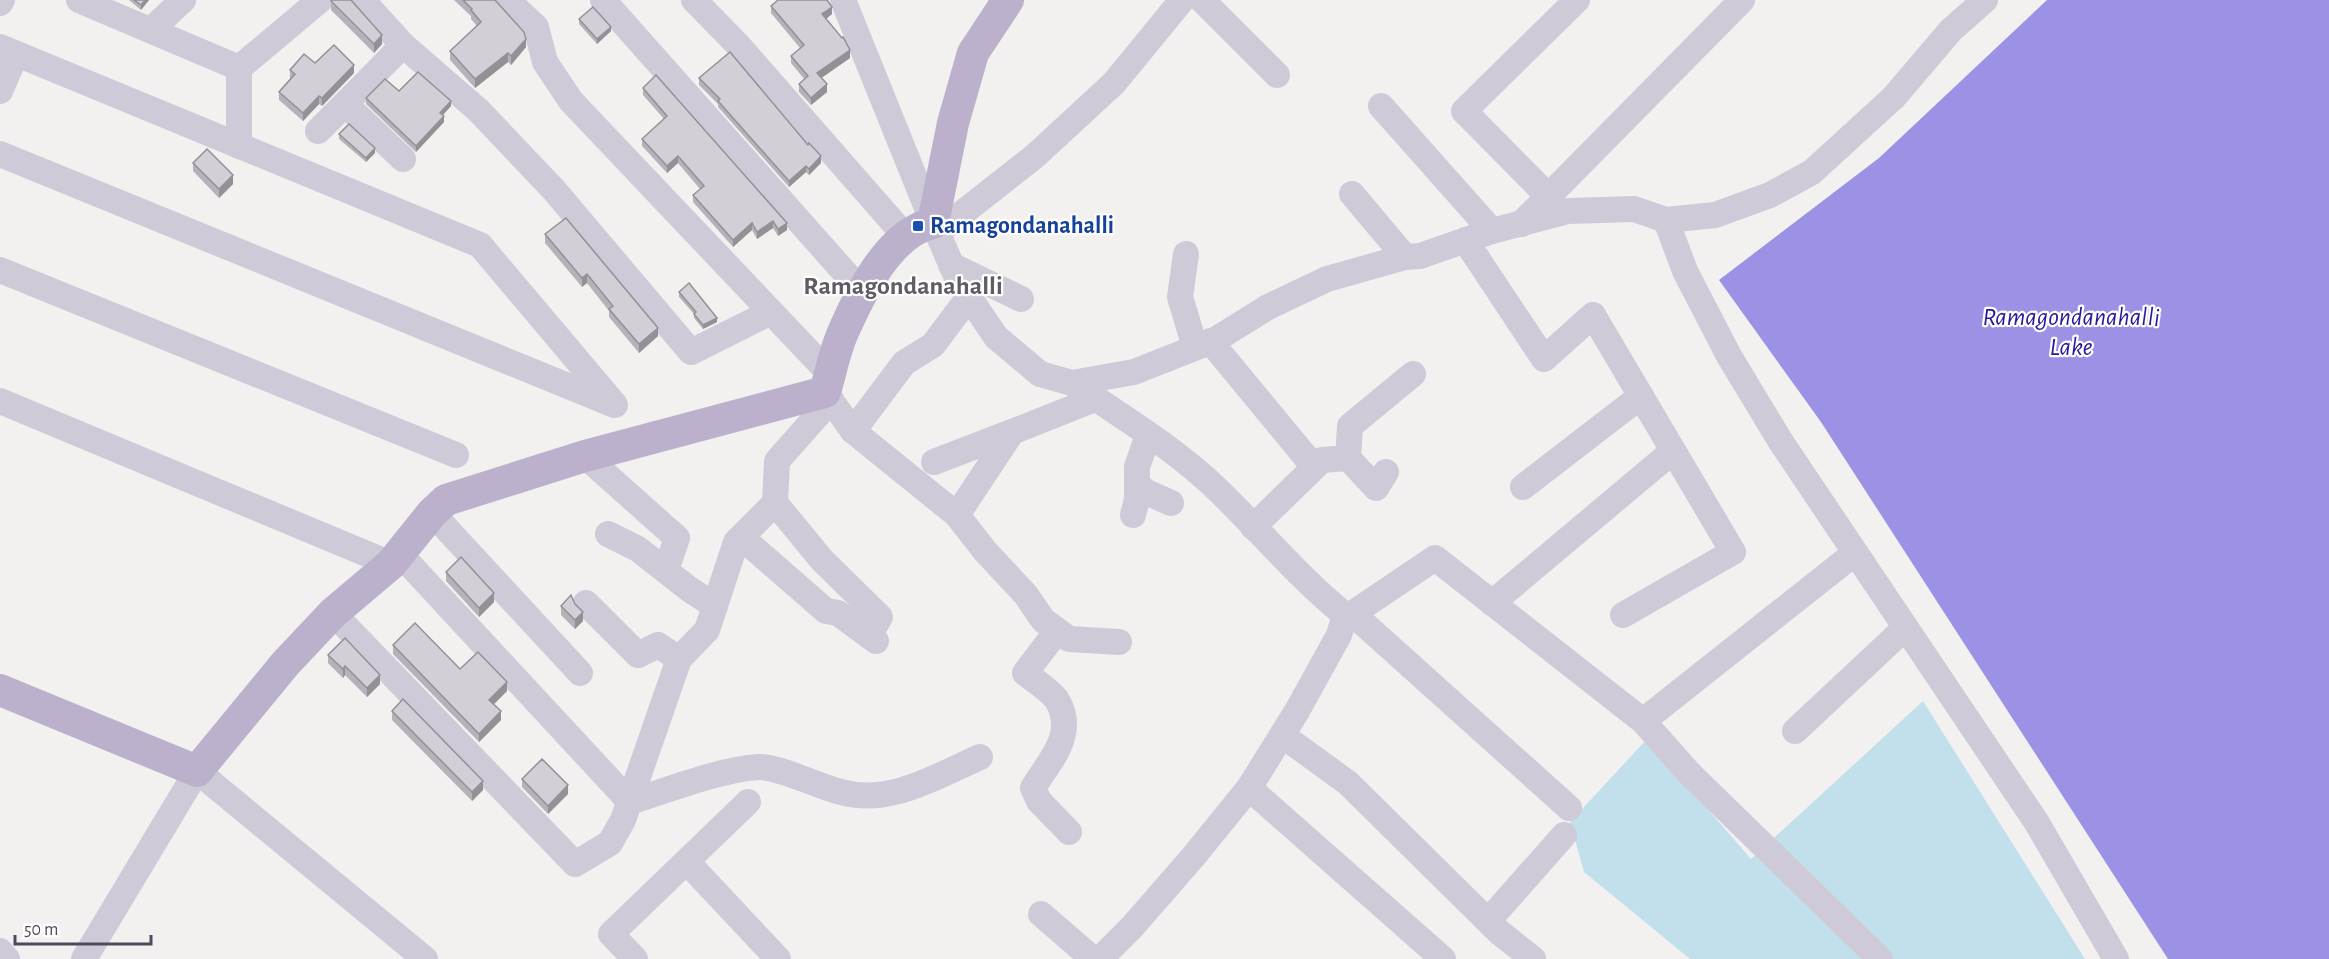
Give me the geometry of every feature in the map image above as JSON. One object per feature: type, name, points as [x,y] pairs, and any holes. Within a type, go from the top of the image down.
[{"type":"main road","points":[[0,690],[197,771],[285,664],[333,613],[396,559],[432,513],[446,500],[585,456],[829,389],[843,331],[882,259],[925,231],[974,53],[1008,0]]},
{"type":"street","points":[[79,0],[239,68]]},
{"type":"street","points":[[151,30],[183,0]]},
{"type":"street","points":[[239,68],[320,0]]},
{"type":"street","points":[[362,0],[403,45],[478,110],[539,174],[601,243],[691,352],[771,312]]},
{"type":"street","points":[[507,0],[536,27],[545,62],[571,101],[771,312],[829,389],[853,431],[957,515],[1026,595],[1042,620],[1070,639],[1119,642]]},
{"type":"street","points":[[603,0],[864,293]]},
{"type":"street","points":[[693,0],[925,231],[951,265],[996,337],[1040,374],[1072,383],[1148,435],[1219,491],[1321,596],[1569,808]]},
{"type":"street","points":[[843,0],[925,231]]},
{"type":"street","points":[[925,231],[1035,156],[1114,83],[1182,0]]},
{"type":"street","points":[[1202,0],[1277,75]]},
{"type":"street","points":[[1548,196],[1464,111],[1577,0]]},
{"type":"street","points":[[1521,224],[1742,0]]},
{"type":"street","points":[[1072,383],[1134,372],[1202,344],[1268,307],[1327,279],[1405,257],[1420,256],[1492,231],[1568,211],[1634,209],[1666,220],[1715,215],[1770,195],[1812,172],[1894,97],[1951,30],[1984,0]]},
{"type":"street","points":[[318,131],[403,45]]},
{"type":"street","points":[[0,91],[8,50],[480,245],[615,405],[0,154]]},
{"type":"street","points":[[239,68],[240,146]]},
{"type":"street","points":[[345,104],[404,159]]},
{"type":"street","points":[[1381,106],[1492,231]]},
{"type":"street","points":[[1352,194],[1405,257]]},
{"type":"street","points":[[1666,220],[1685,271],[1720,342],[1855,553],[2037,823],[2116,959]]},
{"type":"street","points":[[1465,240],[1544,359],[1593,315],[1732,552],[1623,615]]},
{"type":"street","points":[[1186,254],[1180,297],[1202,344],[1314,467]]},
{"type":"street","points":[[951,265],[1021,299]]},
{"type":"street","points":[[0,270],[456,455]]},
{"type":"street","points":[[853,431],[904,363],[933,345],[969,297]]},
{"type":"street","points":[[1386,472],[1376,488],[1348,458],[1350,426],[1413,374]]},
{"type":"street","points":[[741,537],[826,611],[838,613],[873,638],[880,617],[822,560],[775,503],[777,461],[829,389]]},
{"type":"street","points":[[1523,487],[1641,396]]},
{"type":"street","points":[[934,462],[1095,399]]},
{"type":"street","points":[[0,401],[396,559],[630,802]]},
{"type":"street","points":[[957,515],[1012,432]]},
{"type":"street","points":[[1133,515],[1137,500],[1137,466],[1148,435]]},
{"type":"street","points":[[1492,603],[1673,451]]},
{"type":"street","points":[[585,456],[677,538],[666,570]]},
{"type":"street","points":[[1253,527],[1322,460],[1348,458]]},
{"type":"street","points":[[1137,484],[1146,492],[1171,503]]},
{"type":"street","points":[[333,613],[575,864],[610,843],[623,820],[679,659],[707,630],[736,542],[775,503]]},
{"type":"street","points":[[432,513],[580,673]]},
{"type":"street","points":[[608,534],[638,549],[689,589],[715,606]]},
{"type":"street","points":[[1643,721],[1855,553]]},
{"type":"street","points":[[1100,959],[1132,927],[1193,857],[1249,788],[1282,735],[1348,617],[1435,558],[1643,721],[1689,773],[1880,959]]},
{"type":"street","points":[[586,603],[638,655],[658,645],[679,659]]},
{"type":"street","points":[[1795,731],[1905,628]]},
{"type":"street","points":[[1057,631],[1025,673],[1056,699],[1065,722],[1064,739],[1033,788],[1039,801],[1069,832]]},
{"type":"street","points":[[1282,735],[1348,783],[1488,921],[1533,959]]},
{"type":"street","points":[[630,802],[720,775],[760,767],[843,793],[894,794],[980,757]]},
{"type":"street","points":[[84,959],[197,771],[425,959]]},
{"type":"street","points":[[1249,788],[1443,959]]},
{"type":"street","points":[[635,959],[611,934],[748,802]]},
{"type":"street","points":[[1488,921],[1564,835]]},
{"type":"street","points":[[687,862],[778,959]]},
{"type":"street","points":[[1041,914],[1093,959]]},
{"type":"street","points":[[0,951],[7,959]]},
{"type":"shaded area","points":[[1923,701],[2085,959],[1690,959],[1584,872],[1570,822],[1647,739],[1751,859]]},
{"type":"water","name":"Ramagondanahalli Lake","points":[[2047,0],[2329,0],[2329,959],[2168,959],[1821,422],[1719,280],[1879,158]]},
{"type":"building","points":[[134,0],[145,0],[141,5]]},
{"type":"building","points":[[331,0],[351,0],[382,35],[374,44]]},
{"type":"building","points":[[463,0],[495,0],[524,32],[526,39],[511,56],[508,53],[475,79],[450,51],[481,22]]},
{"type":"building","points":[[778,0],[827,0],[832,7],[822,14],[843,37],[850,50],[817,73],[827,84],[811,98],[799,84],[808,76],[791,56],[804,45],[771,6]]},
{"type":"building","points":[[593,7],[611,27],[597,39],[579,19]]},
{"type":"building","points":[[334,45],[354,65],[322,98],[319,96],[303,113],[279,92],[295,74],[290,70],[304,54],[315,63]]},
{"type":"building","points":[[730,52],[808,145],[809,143],[821,156],[809,169],[806,166],[789,181],[718,101],[720,99],[699,78]]},
{"type":"building","points":[[418,72],[451,101],[440,113],[444,116],[416,146],[366,98],[385,79],[399,91]]},
{"type":"building","points":[[656,75],[787,223],[778,229],[773,221],[757,232],[752,223],[733,240],[693,195],[704,186],[678,156],[667,166],[642,139],[667,116],[643,88]]},
{"type":"building","points":[[349,124],[375,148],[366,158],[339,134]]},
{"type":"building","points":[[207,149],[233,175],[219,189],[193,163]]},
{"type":"building","points":[[566,218],[658,328],[639,344],[609,309],[613,306],[587,274],[582,278],[545,234]]},
{"type":"building","points":[[689,283],[717,318],[703,325],[694,314],[696,312],[679,292]]},
{"type":"building","points":[[461,557],[494,593],[479,608],[446,572]]},
{"type":"building","points":[[571,595],[575,604],[583,612],[575,620],[561,606]]},
{"type":"building","points":[[415,623],[460,669],[478,652],[507,682],[489,700],[501,711],[479,734],[393,645]]},
{"type":"building","points":[[345,638],[380,675],[367,688],[345,666],[343,669],[328,655]]},
{"type":"building","points":[[403,699],[483,781],[472,792],[392,711]]},
{"type":"building","points":[[542,759],[568,785],[548,806],[522,779]]},
{"type":"place","name":"Ramagondanahalli","points":[[918,226]]},
{"type":"district","name":"Ramagondanahalli","points":[[903,286]]}]
